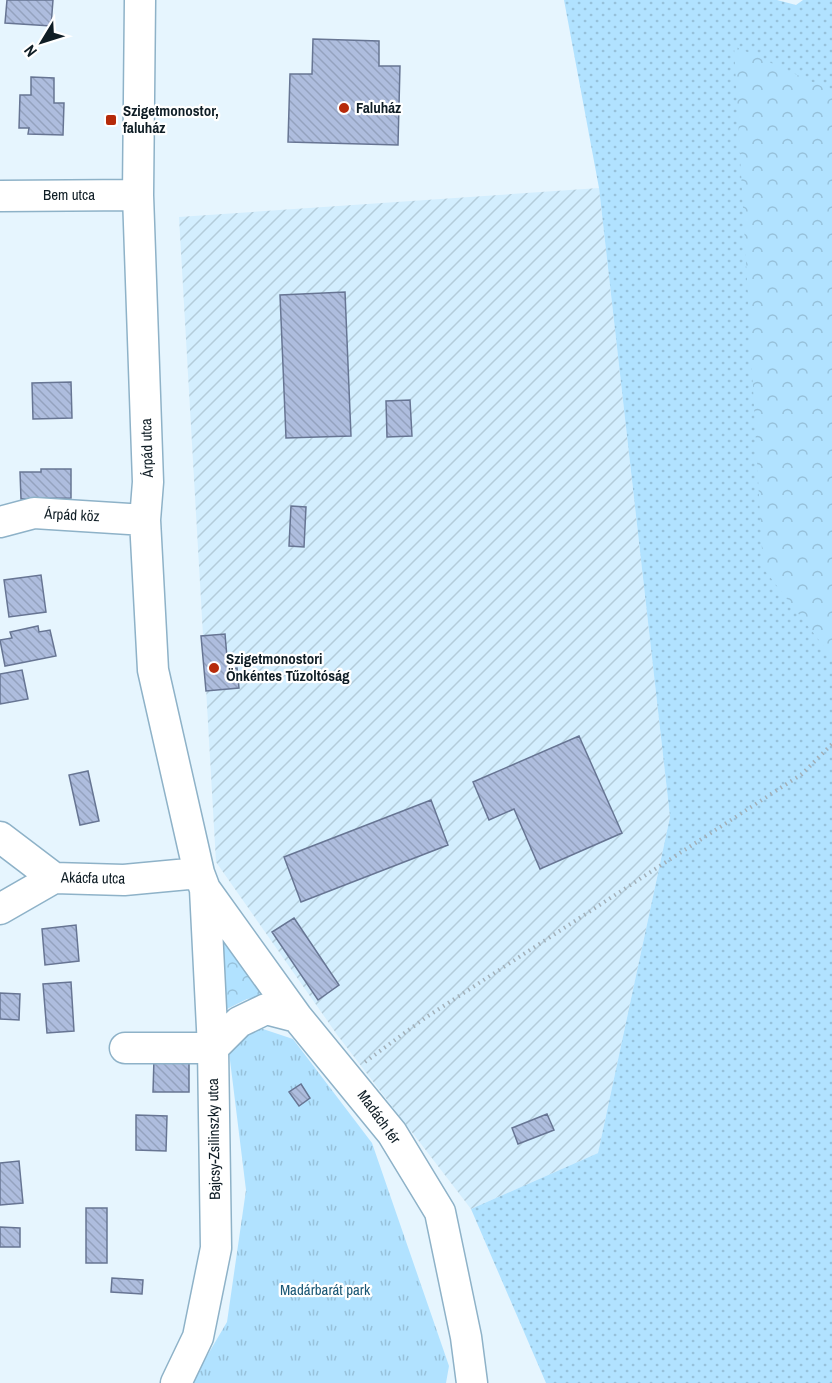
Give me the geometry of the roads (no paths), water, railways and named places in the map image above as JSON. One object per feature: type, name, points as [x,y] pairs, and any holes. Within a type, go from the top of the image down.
[{"type":"street","name":"Árpád utca","points":[[140,0],[138,195],[148,482],[145,520],[153,670],[202,881]]},
{"type":"street","name":"Bem utca","points":[[0,196],[138,195]]},
{"type":"street","name":"Árpád köz","points":[[0,522],[34,513],[145,520]]},
{"type":"street","name":"Akácfa utca","points":[[0,837],[54,878],[202,881]]},
{"type":"street","points":[[0,909],[54,878]]},
{"type":"street","name":"Madách tér","points":[[202,881],[297,1017],[348,1076],[392,1133],[440,1212],[466,1337],[472,1383]]},
{"type":"street","name":"Bajcsy-Zsilinszky utca","points":[[176,1383],[198,1336],[216,1248],[213,1048],[202,881]]},
{"type":"street","points":[[125,1048],[213,1048],[239,1022],[266,1009],[297,1017]]},
{"type":"place","name":"Faluház","points":[[344,108]]},
{"type":"place","name":"Szigetmonostor, faluház","points":[[111,120]]},
{"type":"place","name":"Szigetmonostori Önkéntes Tűzoltóság","points":[[214,668]]},
{"type":"park label","name":"Madárbarát park","points":[[325,1290]]}]
